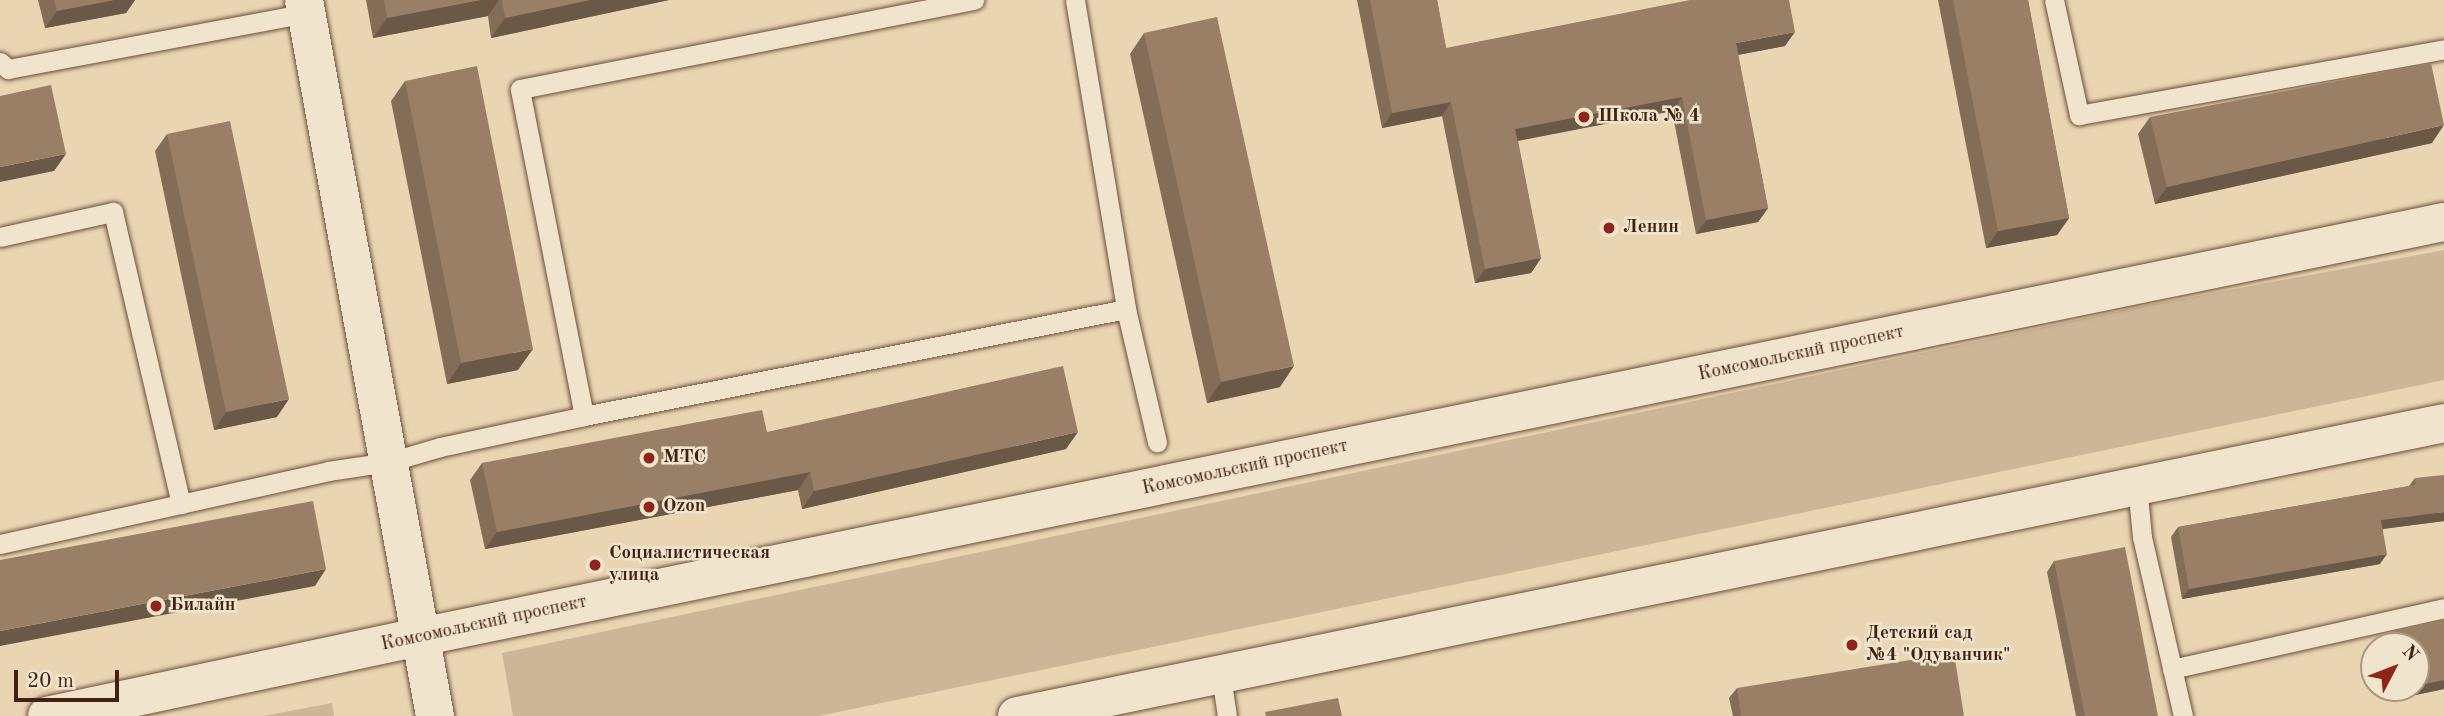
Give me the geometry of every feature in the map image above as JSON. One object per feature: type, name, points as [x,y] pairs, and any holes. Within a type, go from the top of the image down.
[{"type":"main road","points":[[305,6],[435,716]]},
{"type":"main road","name":"Комсомольский проспект","points":[[47,716],[2444,222]]},
{"type":"main road","points":[[1017,716],[2444,423]]},
{"type":"lane","points":[[584,416],[520,89],[974,0]]},
{"type":"lane","points":[[1075,0],[1126,309],[1157,442]]},
{"type":"lane","points":[[2054,0],[2079,115],[2444,49]]},
{"type":"lane","points":[[0,62],[8,69],[305,6]]},
{"type":"lane","points":[[0,237],[113,212],[181,505]]},
{"type":"lane","points":[[0,544],[328,471],[389,462],[440,447],[584,416],[1126,309]]},
{"type":"lane","points":[[2137,485],[2142,537],[2183,716]]},
{"type":"lane","points":[[2172,669],[2444,608]]},
{"type":"lane","points":[[1221,676],[1227,716]]},
{"type":"shaded area","points":[[2444,250],[2444,380],[819,716],[513,716],[502,653],[2143,306]]},
{"type":"shaded area","points":[[332,703],[334,716],[264,716]]},
{"type":"building","points":[[54,0],[114,0],[57,11]]},
{"type":"building","points":[[384,0],[481,0],[387,18]]},
{"type":"building","points":[[502,0],[590,0],[505,18]]},
{"type":"building","points":[[1370,0],[1437,0],[1446,48],[1690,0],[1789,0],[1795,32],[1736,43],[1768,208],[1706,220],[1682,97],[1515,129],[1541,258],[1485,269],[1451,102],[1392,113]]},
{"type":"building","points":[[1953,0],[2028,0],[2069,218],[1998,231]]},
{"type":"building","points":[[1217,17],[1294,366],[1221,382],[1144,33]]},
{"type":"building","points":[[2431,63],[2444,125],[2167,187],[2150,117]]},
{"type":"building","points":[[477,66],[533,349],[461,363],[405,81]]},
{"type":"building","points":[[51,85],[66,154],[0,167],[0,96]]},
{"type":"building","points":[[230,121],[289,399],[226,412],[167,134]]},
{"type":"building","points":[[1063,366],[1078,432],[814,491],[810,472],[497,532],[482,463],[762,410],[767,432]]},
{"type":"building","points":[[2444,475],[2444,512],[2381,520],[2387,554],[2189,589],[2178,527],[2415,485],[2415,478]]},
{"type":"building","points":[[313,501],[326,569],[0,631],[0,560]]},
{"type":"building","points":[[2125,547],[2158,716],[2085,716],[2054,561]]},
{"type":"building","points":[[2444,620],[2444,680],[2430,683],[2430,632],[2395,631]]},
{"type":"building","points":[[1954,653],[1964,716],[1741,716],[1737,688]]},
{"type":"building","points":[[1338,698],[1342,716],[1266,716],[1265,712]]},
{"type":"place","name":"Школа № 4","points":[[1584,117]]},
{"type":"place","name":"Ленин","points":[[1609,228]]},
{"type":"place","name":"МТС","points":[[649,458]]},
{"type":"place","name":"Ozon","points":[[649,507]]},
{"type":"place","name":"Социалистическая улица","points":[[595,565]]},
{"type":"place","name":"Билайн","points":[[156,606]]},
{"type":"place","name":"Детский сад №4 \"Одуванчик\"","points":[[1852,645]]}]
